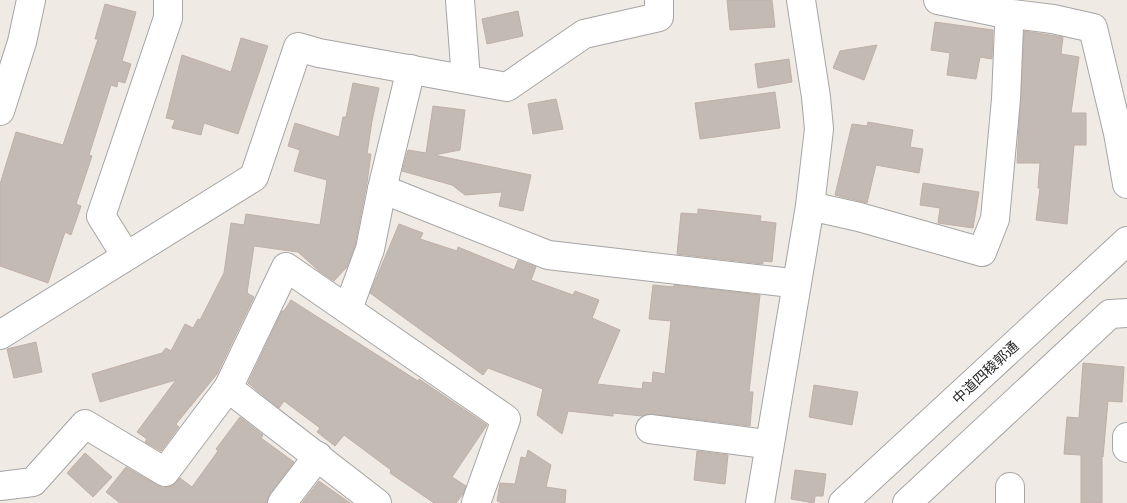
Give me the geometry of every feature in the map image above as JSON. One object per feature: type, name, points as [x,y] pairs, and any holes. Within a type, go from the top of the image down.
[{"type":"street","points":[[0,111],[22,42],[31,0]]},
{"type":"street","points":[[126,256],[102,216],[168,18],[168,0]]},
{"type":"street","points":[[460,0],[466,79]]},
{"type":"street","points":[[0,335],[254,177],[298,47],[319,53],[507,87],[584,34],[658,17],[660,0]]},
{"type":"street","points":[[760,503],[810,206],[819,129],[801,0]]},
{"type":"street","points":[[938,0],[996,12],[1053,19],[1093,28],[1108,86],[1127,184]]},
{"type":"street","points":[[810,206],[859,217],[982,252],[995,219],[1006,99],[1009,27]]},
{"type":"street","points":[[348,310],[370,249],[382,189],[411,69]]},
{"type":"street","points":[[382,189],[548,255],[783,282]]},
{"type":"street","name":"中道四稜郭通","points":[[843,503],[1127,241]]},
{"type":"street","points":[[0,486],[33,482],[86,424],[165,472],[228,388],[286,267],[506,419],[476,503]]},
{"type":"street","points":[[907,503],[1110,314],[1127,313]]},
{"type":"street","points":[[228,388],[377,503]]},
{"type":"street","points":[[650,429],[758,444]]},
{"type":"street","points":[[1127,437],[1127,448]]},
{"type":"street","points":[[282,503],[318,456]]},
{"type":"building","points":[[727,0],[772,0],[775,27],[730,30]]},
{"type":"building","points":[[105,4],[136,12],[122,61],[131,64],[125,83],[118,81],[117,87],[111,85],[89,155],[92,156],[76,204],[81,206],[71,235],[65,232],[48,283],[0,266],[0,184],[16,132],[63,145],[98,39],[95,39]]},
{"type":"building","points":[[518,11],[523,36],[487,44],[482,19]]},
{"type":"building","points":[[935,22],[993,30],[992,59],[980,57],[976,79],[947,75],[950,53],[931,50]]},
{"type":"building","points":[[1024,31],[1063,37],[1061,54],[1079,57],[1071,113],[1086,113],[1086,145],[1074,145],[1067,224],[1036,220],[1040,188],[1038,188],[1040,163],[1017,163]]},
{"type":"building","points":[[241,38],[268,46],[238,134],[204,123],[201,135],[172,128],[175,120],[166,118],[182,55],[231,72]]},
{"type":"building","points":[[877,45],[864,80],[833,68],[840,51]]},
{"type":"building","points":[[789,59],[792,82],[758,88],[755,64]]},
{"type":"building","points":[[353,83],[379,88],[367,154],[371,154],[367,183],[355,245],[347,267],[334,281],[319,271],[298,252],[254,246],[247,293],[254,297],[217,374],[176,424],[179,427],[161,451],[145,442],[147,439],[137,432],[176,380],[100,402],[92,374],[162,353],[166,348],[171,351],[185,324],[193,328],[198,319],[200,320],[224,273],[231,223],[244,225],[246,214],[320,225],[327,180],[294,171],[300,150],[288,146],[295,123],[339,137],[343,117],[346,117]]},
{"type":"building","points":[[775,92],[780,128],[700,139],[695,103]]},
{"type":"building","points":[[556,99],[563,129],[533,134],[528,104]]},
{"type":"building","points":[[433,106],[465,110],[460,150],[434,155],[531,175],[523,211],[499,206],[502,192],[465,195],[452,185],[402,171],[408,150],[426,153]]},
{"type":"building","points":[[868,122],[913,130],[910,147],[923,149],[919,173],[876,165],[867,203],[835,195],[852,124],[867,126]]},
{"type":"building","points":[[923,183],[979,192],[973,228],[938,223],[940,208],[920,205]]},
{"type":"building","points":[[698,209],[761,216],[760,221],[776,223],[772,262],[763,261],[763,264],[677,254],[681,213],[698,214]]},
{"type":"building","points":[[399,224],[423,233],[420,239],[457,251],[458,247],[514,270],[518,260],[536,267],[531,280],[573,295],[575,291],[599,300],[592,318],[620,330],[597,384],[642,389],[643,382],[652,383],[653,372],[665,374],[671,321],[649,319],[653,285],[674,287],[674,285],[760,295],[749,392],[753,392],[750,426],[652,414],[642,416],[613,413],[613,416],[568,411],[562,434],[537,415],[543,389],[488,368],[483,375],[370,293]]},
{"type":"building","points":[[291,300],[418,381],[419,379],[487,425],[452,477],[466,486],[456,503],[434,503],[390,473],[391,470],[344,435],[335,446],[317,432],[320,428],[284,401],[279,408],[248,383],[282,311],[284,311]]},
{"type":"building","points":[[36,342],[42,372],[14,378],[7,349]]},
{"type":"building","points":[[1083,363],[1124,367],[1122,402],[1108,401],[1102,456],[1102,503],[1081,503],[1081,455],[1064,454],[1067,417],[1079,418]]},
{"type":"building","points":[[814,385],[858,392],[852,425],[809,417]]},
{"type":"building","points":[[240,417],[263,435],[261,438],[294,462],[270,494],[267,503],[120,503],[106,492],[126,467],[164,488],[172,486],[180,478],[192,487],[218,451],[216,449]]},
{"type":"building","points":[[528,450],[551,465],[546,487],[566,490],[565,503],[503,503],[497,501],[500,483],[515,484],[521,457],[526,458]]},
{"type":"building","points":[[697,451],[728,455],[725,484],[694,480]]},
{"type":"building","points":[[85,453],[112,477],[93,497],[67,473]]},
{"type":"building","points":[[795,470],[826,474],[823,496],[815,496],[814,503],[791,499]]},
{"type":"building","points":[[319,481],[350,503],[302,503]]}]
